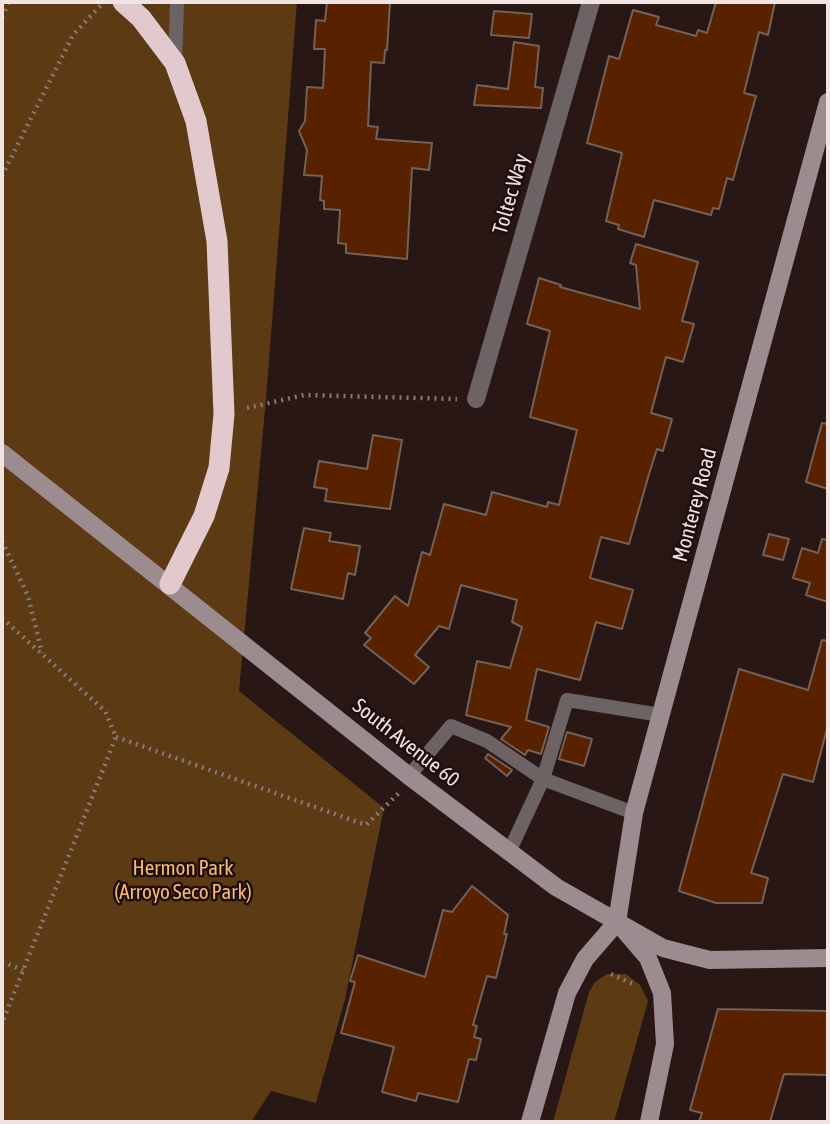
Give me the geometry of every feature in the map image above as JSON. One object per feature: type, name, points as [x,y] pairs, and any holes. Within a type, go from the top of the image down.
[{"type":"highway","points":[[123,2],[141,18],[175,63],[196,121],[217,241],[224,414],[219,468],[204,516],[170,584]]},
{"type":"street","name":"Toltec Way","points":[[475,399],[591,2]]},
{"type":"street","name":"Monterey Road","points":[[617,922],[634,813],[828,102]]},
{"type":"street","name":"South Avenue 60","points":[[2,453],[411,777],[556,887],[663,948],[710,960],[828,958]]},
{"type":"street","points":[[530,1122],[567,993],[584,960],[617,922],[648,958],[662,993],[665,1044],[649,1122]]},
{"type":"lane","points":[[175,63],[177,2]]},
{"type":"lane","points":[[509,852],[543,779],[567,700],[661,715]]},
{"type":"lane","points":[[411,777],[451,726],[487,741],[543,779],[634,813]]},
{"type":"path","points":[[2,17],[9,2]]},
{"type":"path","points":[[2,176],[73,35],[101,5]]},
{"type":"path","points":[[224,414],[304,396],[475,399]]},
{"type":"path","points":[[2,541],[28,596],[42,654]]},
{"type":"path","points":[[2,618],[105,711],[116,737],[2,1023]]},
{"type":"path","points":[[116,737],[366,825],[411,777]]},
{"type":"path","points":[[2,962],[23,970]]},
{"type":"path","points":[[611,974],[641,988]]},
{"type":"green space","name":"Hermon Park (Arroyo Seco Park)","points":[[2,2],[297,2],[266,399],[239,691],[384,808],[345,999],[316,1103],[271,1091],[251,1122],[2,1122]]},
{"type":"green space","points":[[607,974],[626,974],[640,985],[648,1001],[614,1122],[553,1122],[589,992],[595,982]]},
{"type":"building","points":[[327,2],[390,2],[384,63],[371,62],[368,126],[378,127],[376,139],[432,143],[429,170],[412,168],[407,259],[346,253],[346,244],[338,243],[340,210],[324,209],[324,201],[320,200],[322,176],[304,175],[307,150],[299,131],[305,121],[307,87],[323,88],[325,49],[314,49],[316,20],[325,21]]},
{"type":"building","points":[[716,2],[775,2],[768,35],[759,32],[744,93],[756,96],[733,180],[727,178],[719,209],[713,208],[711,215],[654,200],[644,237],[618,229],[619,225],[606,221],[622,153],[587,143],[609,56],[619,59],[633,10],[659,17],[656,25],[696,36],[698,30],[707,33]]},
{"type":"building","points":[[494,11],[532,14],[529,38],[491,35]]},
{"type":"building","points":[[514,42],[539,46],[535,87],[543,88],[541,108],[474,105],[477,85],[508,89]]},
{"type":"building","points":[[636,244],[698,262],[682,321],[694,324],[683,362],[666,357],[651,413],[672,419],[663,451],[657,449],[629,544],[601,537],[590,578],[633,590],[622,629],[596,622],[580,680],[537,669],[526,720],[549,727],[541,754],[528,750],[525,755],[501,739],[511,727],[466,715],[477,661],[510,668],[522,627],[512,622],[517,600],[461,585],[449,629],[439,626],[415,655],[429,667],[414,684],[364,645],[371,638],[365,633],[395,596],[408,606],[422,552],[430,555],[444,504],[486,515],[492,492],[547,507],[548,502],[559,505],[577,430],[530,417],[550,331],[527,324],[539,278],[561,285],[560,287],[640,309],[636,265],[630,263]]},
{"type":"building","points":[[822,423],[828,424],[828,489],[806,482]]},
{"type":"building","points":[[373,435],[402,440],[390,509],[325,501],[327,489],[314,487],[319,461],[367,469]]},
{"type":"building","points":[[304,528],[331,533],[329,541],[360,546],[355,575],[348,573],[343,599],[291,589]]},
{"type":"building","points":[[769,534],[789,539],[783,560],[763,555]]},
{"type":"building","points":[[822,539],[828,540],[828,602],[806,595],[810,583],[793,578],[802,548],[818,553]]},
{"type":"building","points":[[822,640],[828,641],[828,725],[813,782],[783,774],[751,873],[768,878],[762,903],[716,903],[679,891],[739,669],[808,690]]},
{"type":"building","points":[[567,732],[592,739],[584,766],[559,759]]},
{"type":"building","points":[[488,754],[512,770],[507,776],[485,758]]},
{"type":"building","points":[[472,886],[508,915],[504,934],[507,934],[496,978],[487,976],[473,1025],[477,1026],[474,1037],[481,1039],[476,1060],[469,1059],[458,1102],[418,1093],[416,1101],[382,1092],[394,1047],[341,1033],[355,982],[350,981],[358,955],[425,977],[443,910],[452,912]]},
{"type":"building","points":[[718,1009],[828,1011],[828,1075],[784,1074],[770,1122],[699,1122],[702,1113],[690,1110]]}]
